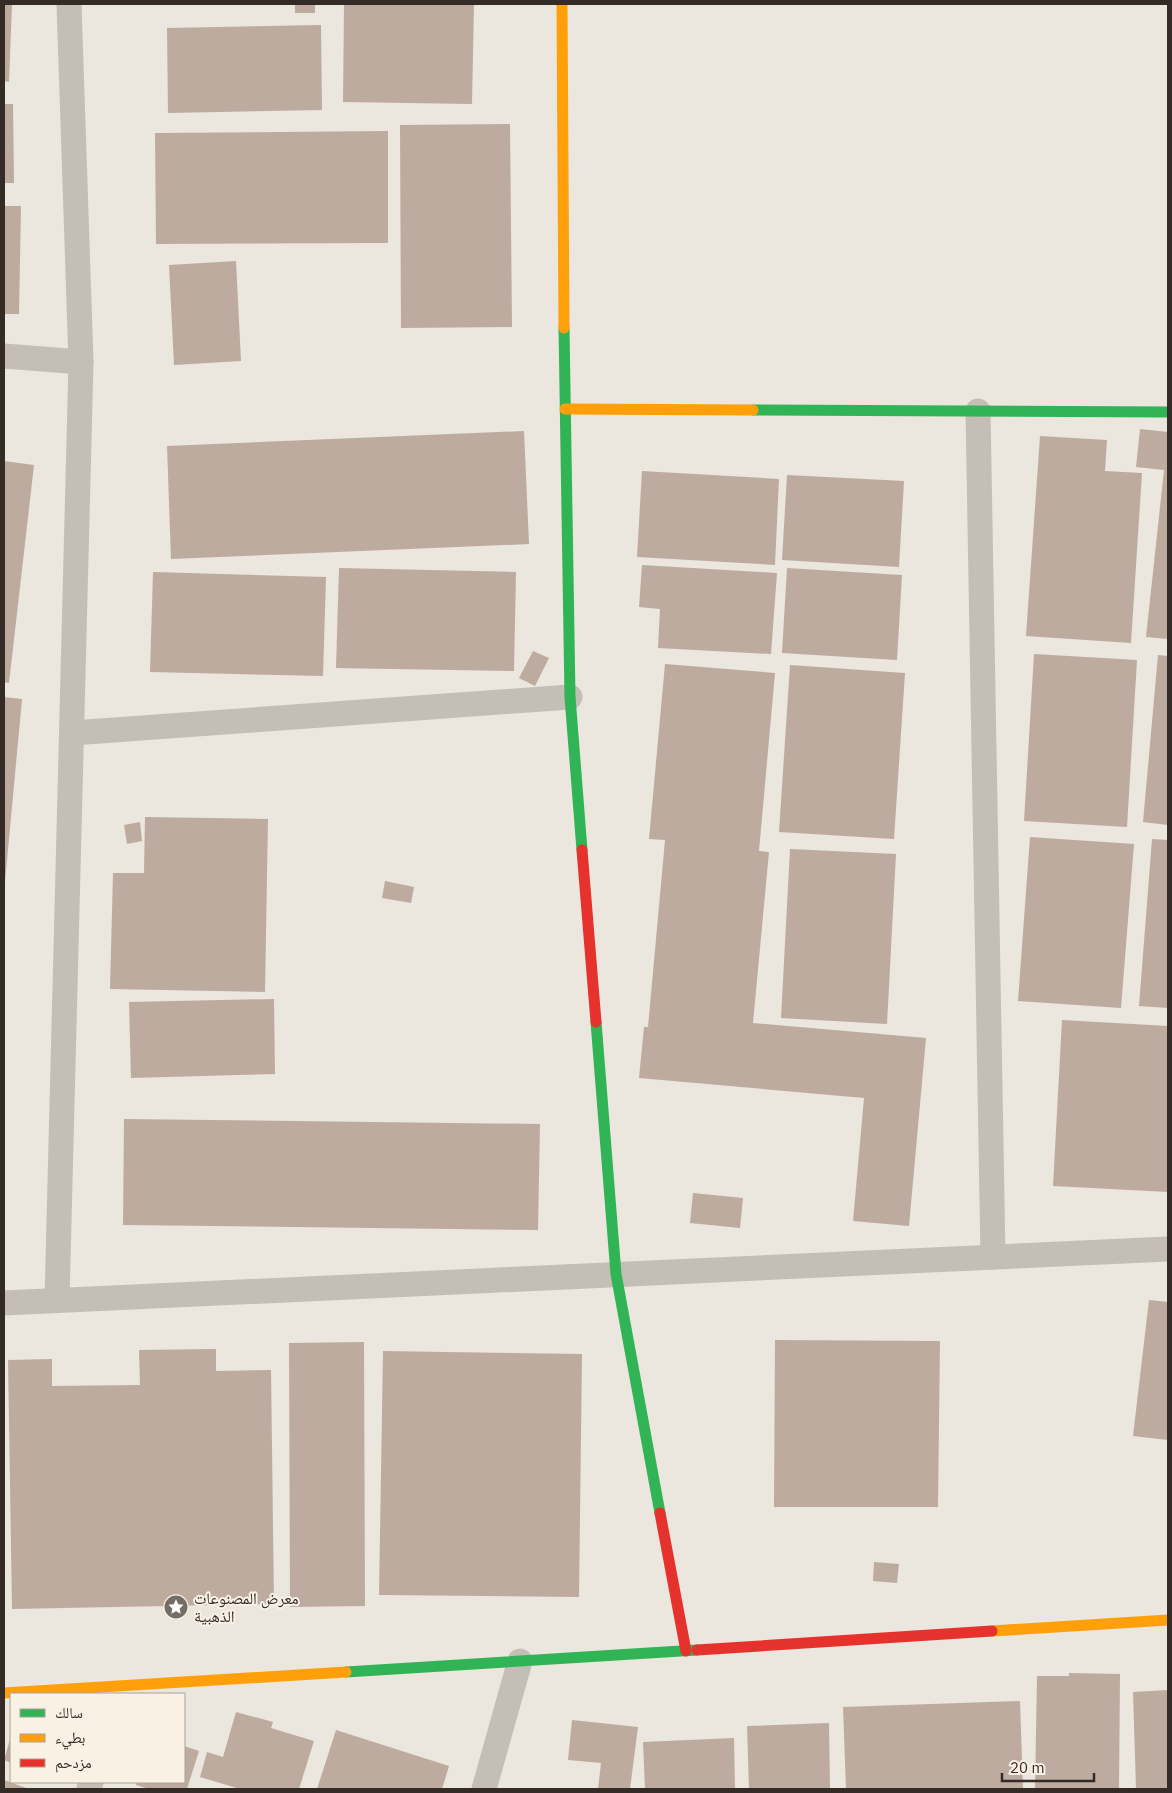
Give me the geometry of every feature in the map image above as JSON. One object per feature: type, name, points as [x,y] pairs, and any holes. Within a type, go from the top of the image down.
[{"type":"street","points":[[57,1300],[81,362],[69,4]]},
{"type":"street","points":[[562,4],[565,409],[570,697],[616,1274],[686,1650]]},
{"type":"street","points":[[4,356],[81,362]]},
{"type":"street","points":[[565,409],[1168,412]]},
{"type":"street","points":[[978,411],[992,1257]]},
{"type":"street","points":[[72,732],[570,697]]},
{"type":"street","points":[[4,1303],[1168,1249]]},
{"type":"street","points":[[4,1693],[117,1690],[520,1661],[1168,1620]]},
{"type":"street","points":[[484,1789],[520,1661]]},
{"type":"building","points":[[4,4],[12,4],[9,82],[4,81]]},
{"type":"building","points":[[295,4],[315,4],[315,13],[295,13]]},
{"type":"building","points":[[344,4],[474,4],[472,104],[343,102]]},
{"type":"building","points":[[321,25],[322,110],[168,113],[167,28]]},
{"type":"building","points":[[4,104],[13,104],[14,183],[4,183]]},
{"type":"building","points":[[510,124],[512,327],[401,328],[400,125]]},
{"type":"building","points":[[388,131],[388,243],[156,244],[155,133]]},
{"type":"building","points":[[4,206],[21,206],[19,314],[4,314]]},
{"type":"building","points":[[236,261],[241,361],[174,365],[169,265]]},
{"type":"building","points":[[1140,429],[1168,432],[1168,639],[1146,637],[1164,470],[1136,467]]},
{"type":"building","points":[[524,431],[529,544],[171,559],[167,446]]},
{"type":"building","points":[[1040,436],[1107,440],[1105,471],[1142,473],[1131,643],[1026,636]]},
{"type":"building","points":[[4,461],[34,465],[9,683],[4,682]]},
{"type":"building","points":[[642,471],[779,479],[775,565],[637,557]]},
{"type":"building","points":[[787,475],[904,481],[899,567],[782,560]]},
{"type":"building","points":[[642,565],[777,573],[771,654],[658,648],[660,609],[639,607]]},
{"type":"building","points":[[339,568],[516,572],[514,671],[336,668]]},
{"type":"building","points":[[787,568],[902,575],[897,660],[782,653]]},
{"type":"building","points":[[153,572],[326,577],[323,676],[150,672]]},
{"type":"building","points":[[533,651],[549,658],[535,686],[519,678]]},
{"type":"building","points":[[1034,654],[1137,660],[1127,827],[1024,821]]},
{"type":"building","points":[[1158,655],[1168,656],[1168,825],[1143,822]]},
{"type":"building","points":[[665,664],[775,673],[759,851],[769,852],[753,1023],[926,1038],[909,1226],[853,1221],[864,1098],[639,1078],[644,1027],[648,1027],[665,840],[649,839]]},
{"type":"building","points":[[790,665],[905,673],[894,839],[779,832]]},
{"type":"building","points":[[4,697],[22,699],[5,882],[4,882]]},
{"type":"building","points":[[145,817],[268,819],[265,992],[110,989],[113,873],[144,873]]},
{"type":"building","points":[[140,822],[142,841],[127,844],[124,825]]},
{"type":"building","points":[[1030,837],[1134,844],[1121,1008],[1018,1001]]},
{"type":"building","points":[[1152,839],[1168,840],[1168,1008],[1139,1006]]},
{"type":"building","points":[[790,849],[896,854],[887,1024],[781,1018]]},
{"type":"building","points":[[385,881],[414,887],[411,903],[382,898]]},
{"type":"building","points":[[274,999],[275,1074],[131,1078],[129,1002]]},
{"type":"building","points":[[1062,1020],[1168,1026],[1168,1192],[1053,1186]]},
{"type":"building","points":[[124,1119],[540,1124],[538,1230],[123,1225]]},
{"type":"building","points":[[693,1193],[743,1198],[740,1228],[690,1223]]},
{"type":"building","points":[[1149,1300],[1168,1302],[1168,1440],[1133,1436]]},
{"type":"building","points":[[775,1340],[940,1341],[938,1507],[774,1507]]},
{"type":"building","points":[[364,1342],[365,1606],[290,1607],[289,1343]]},
{"type":"building","points":[[216,1349],[216,1371],[271,1370],[274,1604],[12,1609],[8,1360],[52,1359],[52,1386],[140,1385],[139,1350]]},
{"type":"building","points":[[383,1351],[582,1354],[579,1597],[379,1595]]},
{"type":"building","points":[[874,1562],[899,1564],[897,1583],[873,1581]]},
{"type":"building","points":[[1069,1673],[1120,1674],[1119,1789],[1035,1789],[1037,1676],[1069,1676]]},
{"type":"building","points":[[1168,1690],[1168,1789],[1136,1789],[1133,1692]]},
{"type":"building","points":[[1020,1701],[1023,1789],[846,1789],[843,1707]]},
{"type":"building","points":[[236,1712],[273,1722],[271,1728],[314,1741],[299,1789],[240,1789],[200,1777],[207,1752],[223,1757]]},
{"type":"building","points":[[572,1720],[638,1727],[630,1789],[598,1789],[601,1763],[568,1760]]},
{"type":"building","points":[[829,1723],[830,1789],[749,1789],[747,1726]]},
{"type":"building","points":[[336,1730],[449,1766],[442,1789],[317,1789]]},
{"type":"building","points":[[734,1738],[735,1789],[645,1789],[643,1742]]},
{"type":"building","points":[[10,1739],[10,1763],[4,1760]]},
{"type":"building","points":[[185,1746],[199,1751],[187,1789],[149,1789],[136,1785],[137,1783],[185,1783]]},
{"type":"building","points":[[4,1780],[29,1789],[4,1789]]},
{"type":"traffic: fast","points":[[564,328],[570,697],[582,850]]},
{"type":"traffic: fast","points":[[753,410],[1168,412]]},
{"type":"traffic: fast","points":[[596,1022],[616,1274],[660,1513]]},
{"type":"traffic: fast","points":[[346,1672],[697,1650]]},
{"type":"traffic: slow","points":[[562,4],[564,328]]},
{"type":"traffic: slow","points":[[565,409],[753,410]]},
{"type":"traffic: slow","points":[[992,1631],[1168,1620]]},
{"type":"traffic: slow","points":[[4,1693],[346,1672]]},
{"type":"traffic: jam","points":[[582,850],[596,1022]]},
{"type":"traffic: jam","points":[[660,1513],[686,1651]]},
{"type":"traffic: jam","points":[[697,1650],[992,1631]]},
{"type":"place","name":"معرض المصنوعات الذهبية","points":[[176,1607]]}]
